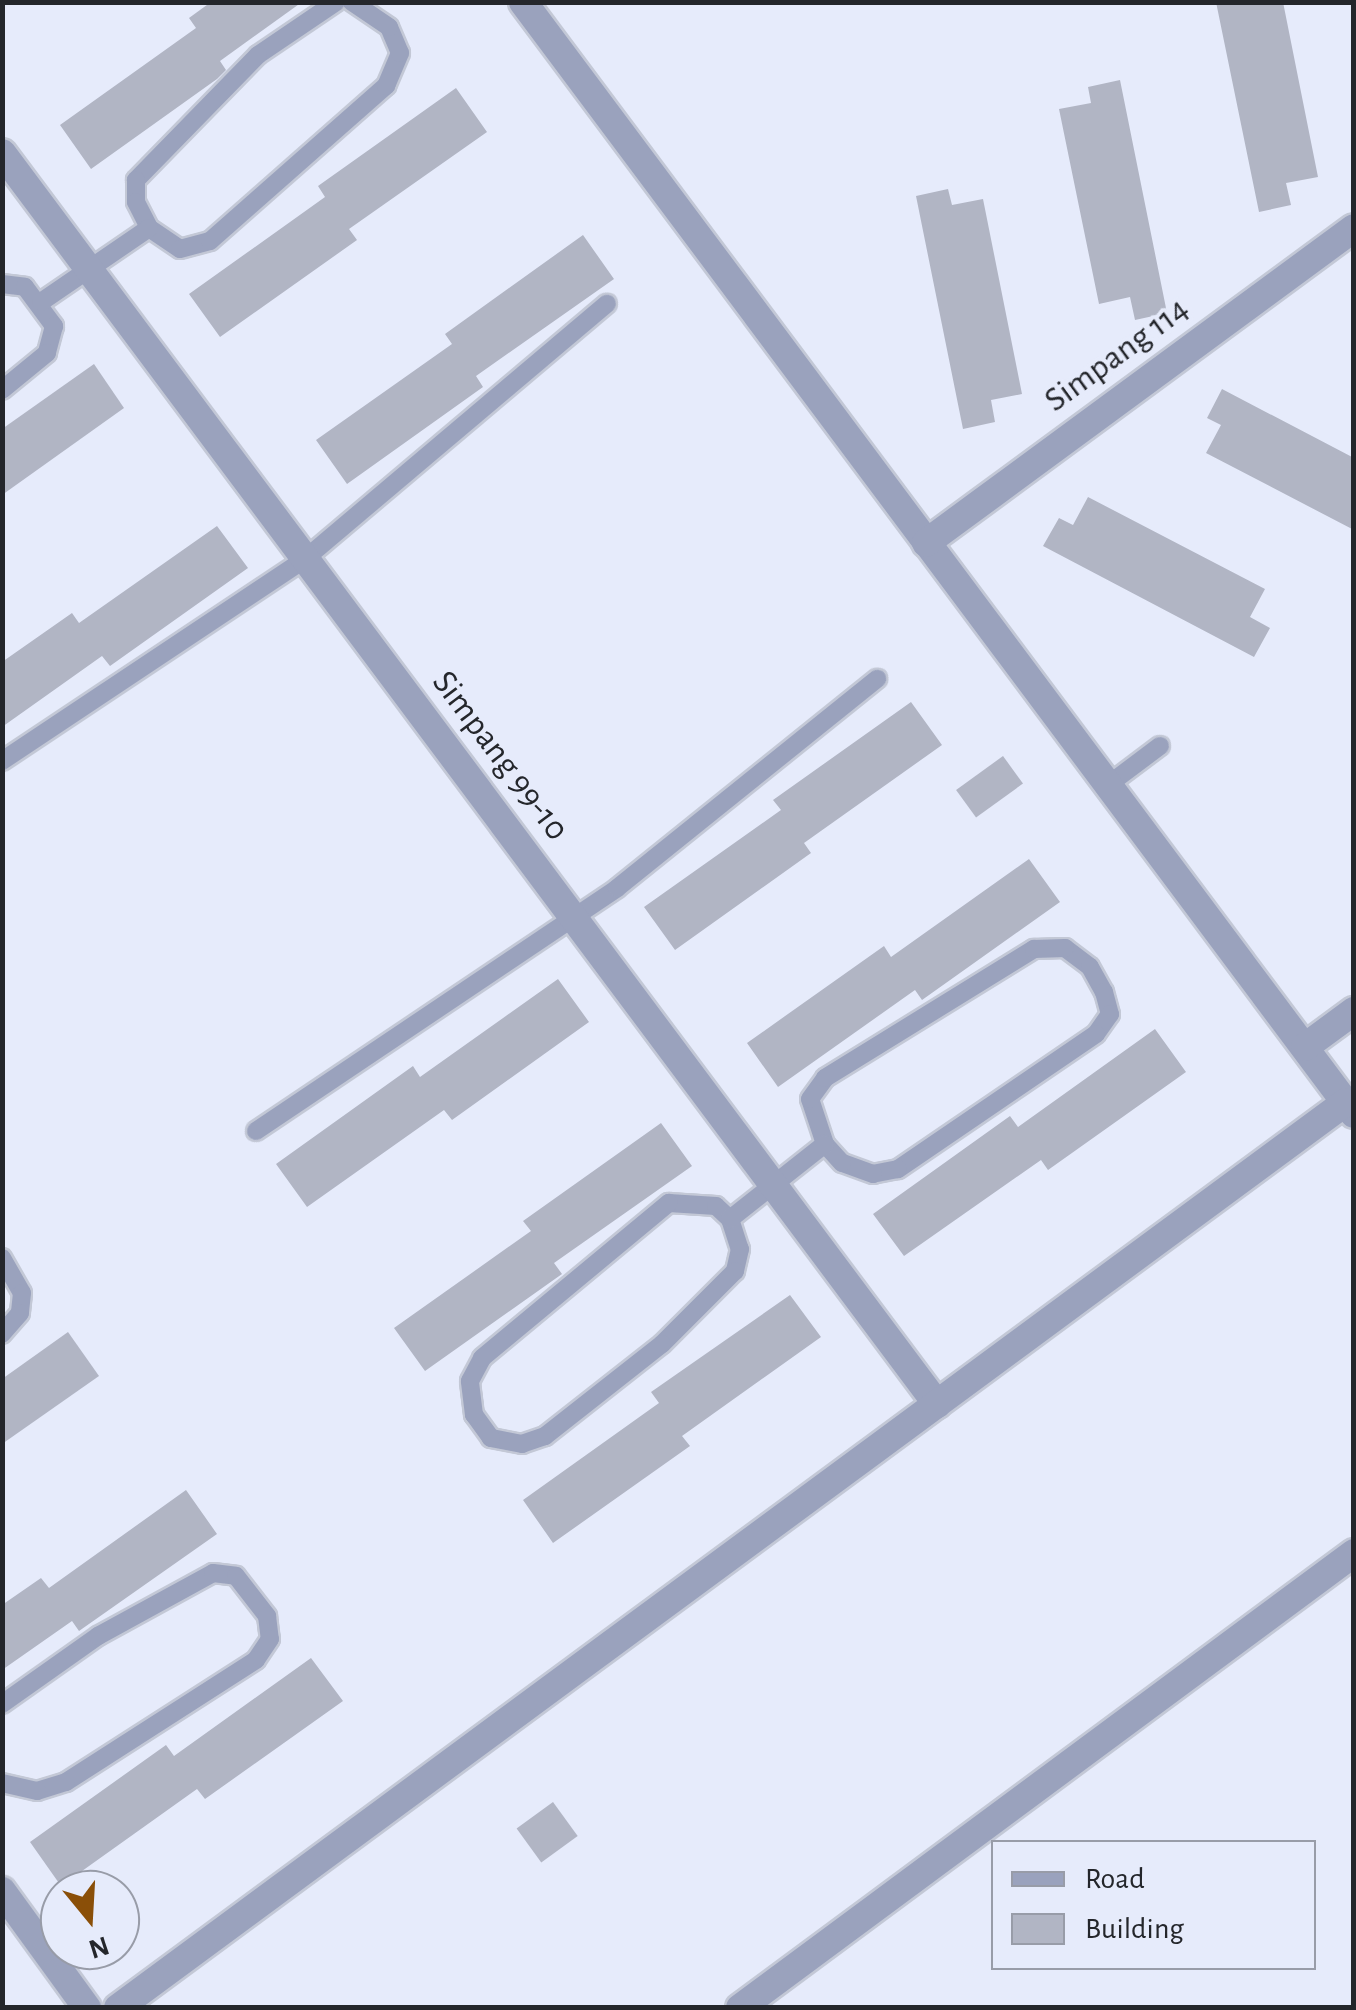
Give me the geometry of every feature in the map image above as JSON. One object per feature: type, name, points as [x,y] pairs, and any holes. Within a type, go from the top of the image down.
[{"type":"street","points":[[118,2008],[938,1404],[1350,1108],[522,2]]},
{"type":"street","name":"Simpang 99-10","points":[[2,153],[938,1404]]},
{"type":"street","name":"Simpang 114","points":[[926,543],[1354,228]]},
{"type":"street","points":[[1305,1047],[1354,1011]]},
{"type":"street","points":[[740,2008],[1354,1553]]},
{"type":"street","points":[[2,1891],[87,2008]]},
{"type":"lane","points":[[336,2],[258,55],[136,180],[136,202],[149,228],[180,249],[210,241],[386,86],[400,53],[390,27],[352,2]]},
{"type":"lane","points":[[42,302],[91,272],[149,228]]},
{"type":"lane","points":[[2,284],[25,287],[42,302],[54,326],[47,352],[2,390]]},
{"type":"lane","points":[[2,761],[306,558],[607,304]]},
{"type":"lane","points":[[256,1132],[574,918],[877,679]]},
{"type":"lane","points":[[1108,785],[1160,746]]},
{"type":"lane","points":[[1066,948],[1090,967],[1110,1014],[1096,1034],[1042,1074],[898,1169],[873,1174],[842,1163],[825,1144],[810,1099],[825,1078],[1034,949],[1066,948]]},
{"type":"lane","points":[[730,1219],[825,1144]]},
{"type":"lane","points":[[669,1203],[716,1206],[730,1219],[740,1249],[735,1271],[662,1344],[545,1436],[522,1444],[490,1438],[474,1415],[470,1381],[482,1358],[669,1203]]},
{"type":"lane","points":[[2,1258],[22,1293],[20,1313],[2,1334]]},
{"type":"lane","points":[[2,1704],[115,1626],[213,1573],[236,1576],[267,1616],[270,1639],[256,1660],[82,1772],[37,1791],[2,1784]]},
{"type":"building","points":[[211,2],[302,2],[220,61],[226,70],[217,79],[91,169],[60,125],[196,28],[189,18]]},
{"type":"building","points":[[1216,2],[1283,2],[1318,177],[1286,183],[1291,205],[1259,212]]},
{"type":"building","points":[[1120,80],[1167,313],[1135,320],[1130,297],[1099,304],[1059,109],[1091,103],[1088,87]]},
{"type":"building","points":[[456,88],[487,132],[349,229],[357,240],[220,337],[189,294],[325,197],[318,186]]},
{"type":"building","points":[[948,189],[952,205],[983,199],[1022,394],[991,400],[995,422],[963,429],[916,196]]},
{"type":"building","points":[[583,235],[614,279],[476,376],[483,387],[347,484],[316,440],[452,344],[445,334]]},
{"type":"building","points":[[94,364],[124,408],[2,495],[2,429]]},
{"type":"building","points":[[1222,389],[1354,458],[1354,530],[1206,453],[1221,425],[1207,418]]},
{"type":"building","points":[[1088,497],[1265,589],[1250,617],[1270,628],[1254,657],[1043,546],[1059,518],[1073,525]]},
{"type":"building","points":[[217,526],[248,568],[110,666],[102,656],[2,727],[2,662],[72,613],[79,623]]},
{"type":"building","points":[[911,702],[942,745],[804,843],[811,853],[675,950],[644,907],[781,810],[773,800]]},
{"type":"building","points":[[1003,756],[1023,784],[976,818],[956,790]]},
{"type":"building","points":[[1029,859],[1060,902],[922,1000],[915,990],[778,1087],[747,1043],[884,946],[891,957]]},
{"type":"building","points":[[558,979],[589,1022],[452,1120],[444,1110],[307,1207],[276,1164],[413,1066],[420,1077]]},
{"type":"building","points":[[1155,1029],[1186,1072],[1048,1170],[1041,1160],[904,1256],[873,1214],[1010,1116],[1018,1127]]},
{"type":"building","points":[[661,1123],[692,1166],[554,1263],[562,1274],[425,1371],[394,1328],[531,1231],[523,1221]]},
{"type":"building","points":[[790,1295],[821,1337],[682,1436],[690,1446],[553,1543],[523,1500],[659,1403],[651,1392]]},
{"type":"building","points":[[68,1332],[99,1376],[2,1444],[2,1379]]},
{"type":"building","points":[[186,1490],[217,1534],[79,1631],[72,1621],[2,1670],[2,1605],[41,1578],[49,1588]]},
{"type":"building","points":[[311,1658],[343,1701],[205,1799],[197,1789],[83,1870],[50,1870],[30,1842],[166,1745],[174,1756]]},
{"type":"building","points":[[553,1802],[578,1836],[541,1862],[517,1828]]}]
